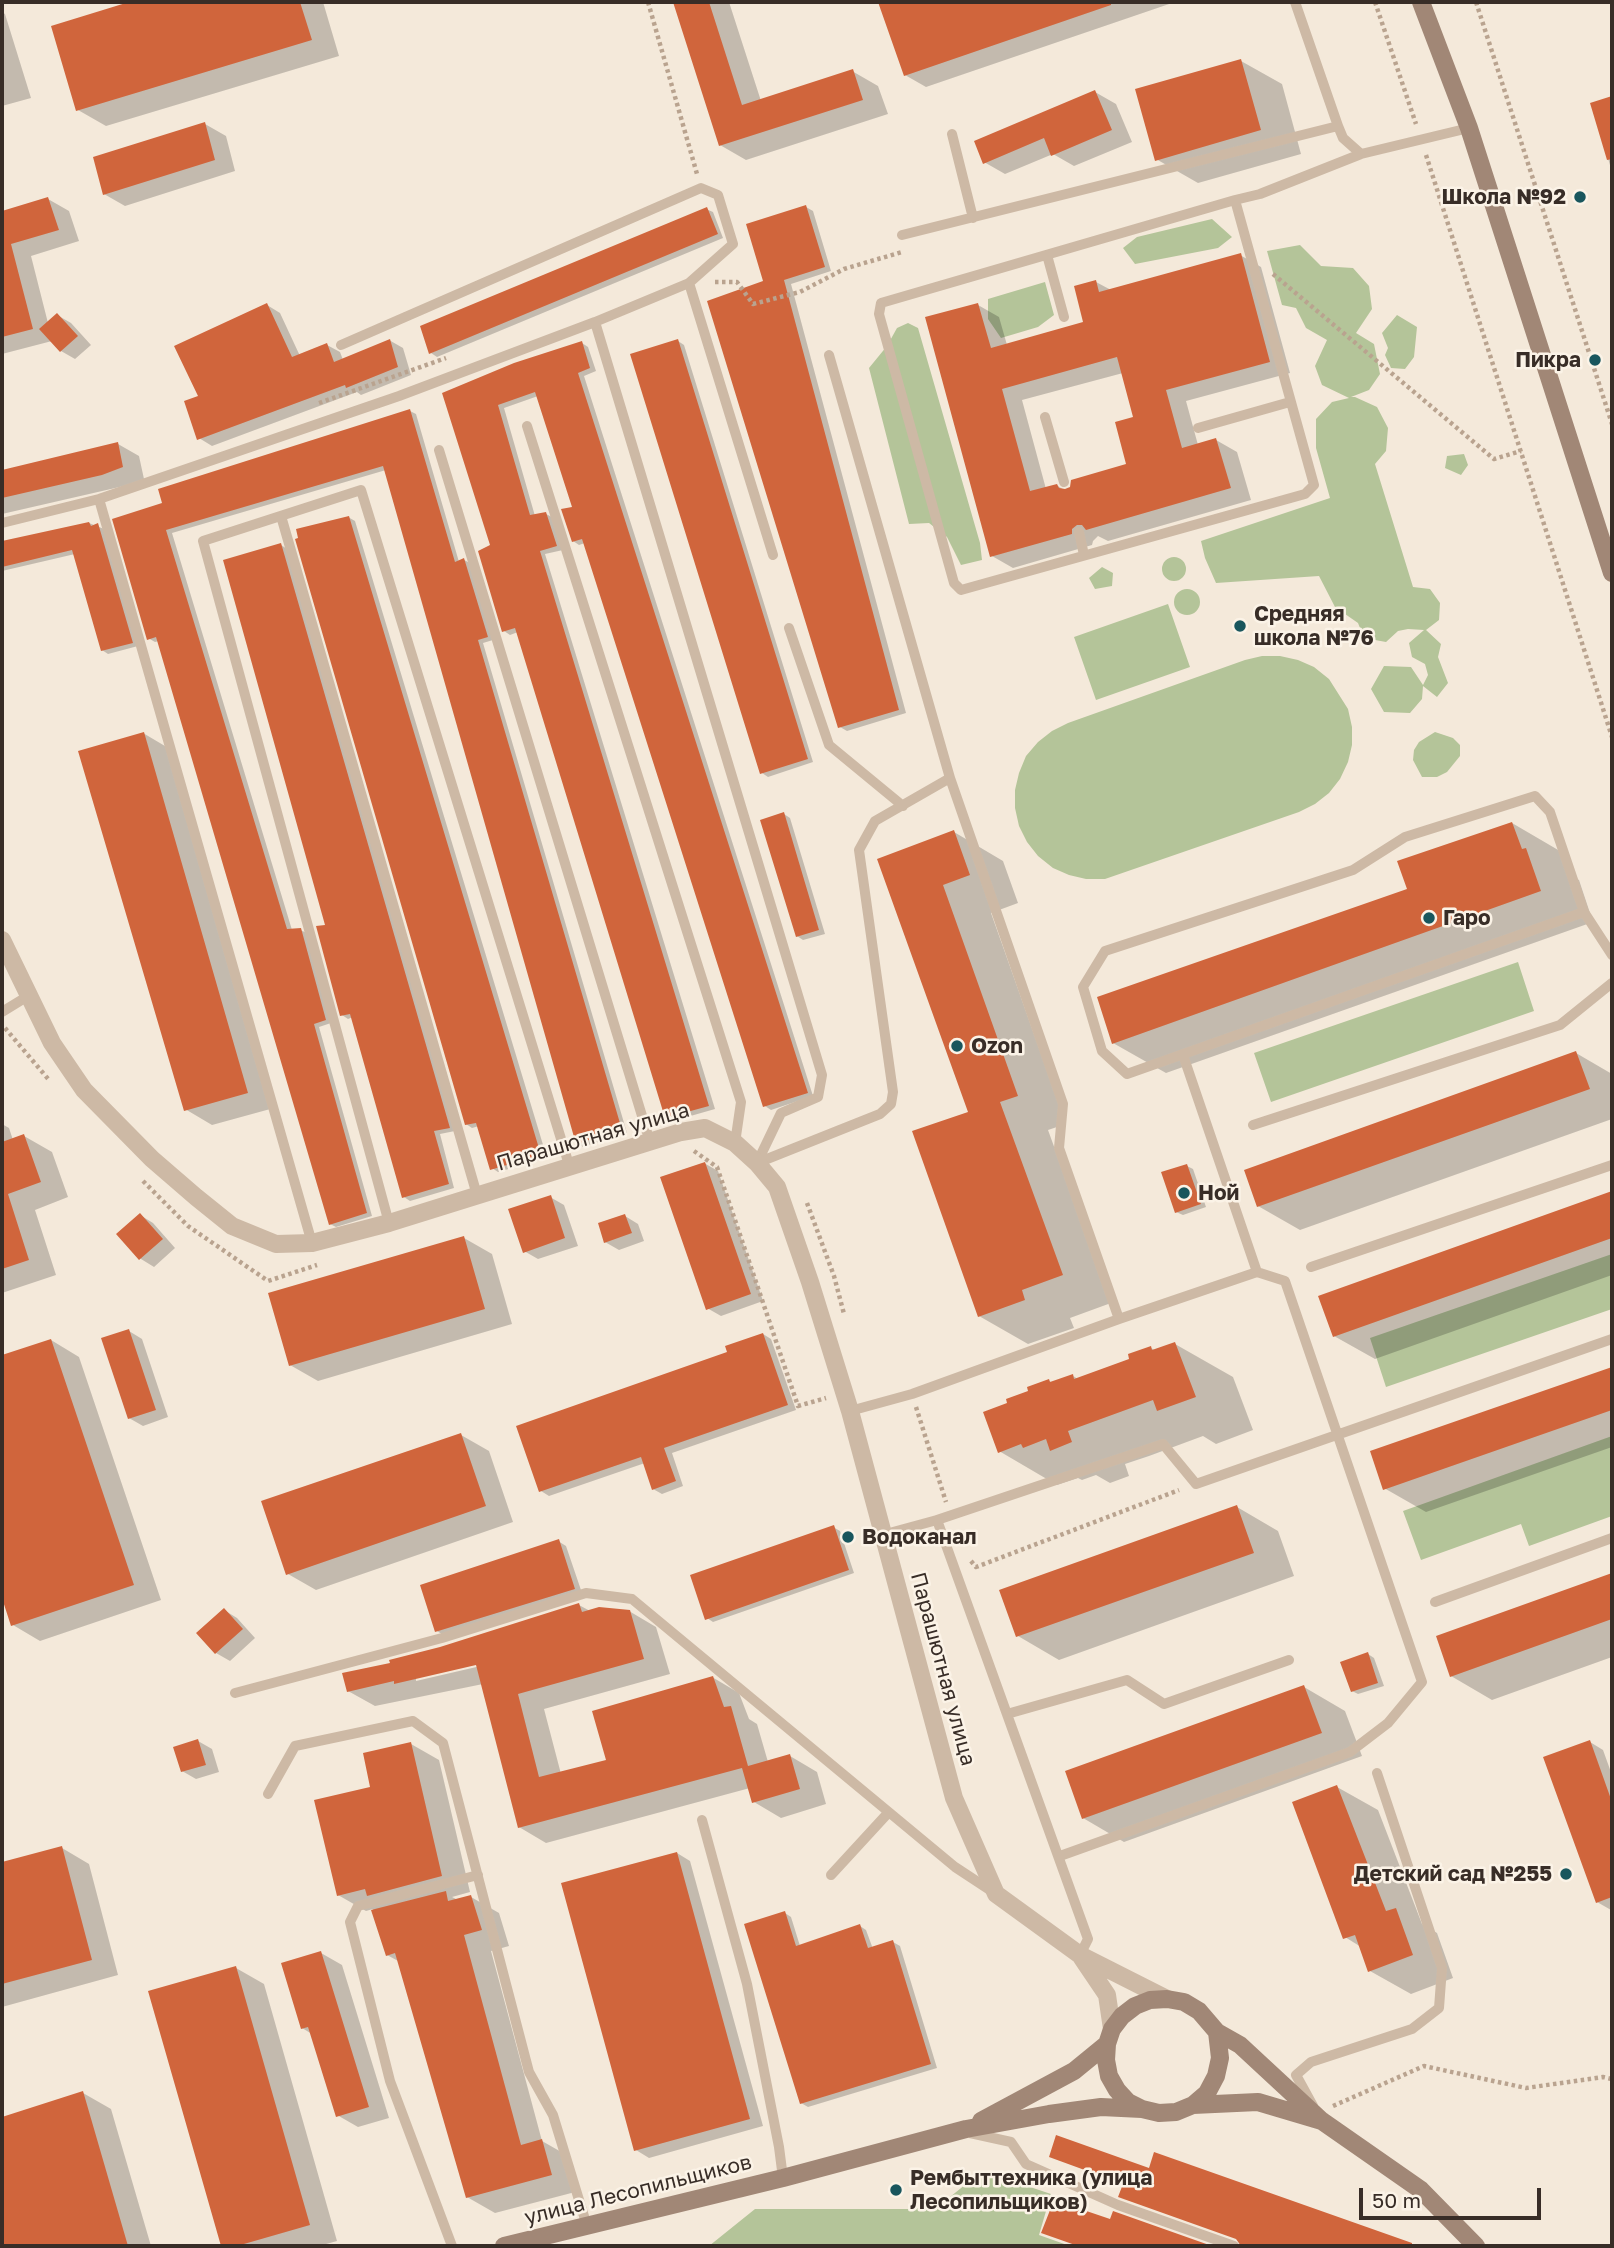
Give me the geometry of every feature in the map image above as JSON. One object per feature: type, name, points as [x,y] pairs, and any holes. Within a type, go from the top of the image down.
[{"type":"main road","points":[[1421,2],[1469,128],[1612,573]]},
{"type":"main road","points":[[963,2130],[1074,2071],[1109,2036],[1122,2016],[1135,2006],[1150,2000],[1184,2002],[1199,2011],[1217,2032],[1240,2045],[1322,2122],[1421,2190],[1476,2246]]},
{"type":"main road","points":[[1193,2105],[1207,2093],[1216,2076],[1220,2058],[1217,2032]]},
{"type":"main road","points":[[1109,2036],[1106,2060],[1109,2076],[1128,2102],[1142,2109]]},
{"type":"main road","points":[[963,2130],[1049,2113],[1101,2107],[1168,2112],[1193,2105],[1258,2102],[1322,2122]]},
{"type":"main road","name":"улица Лесопильщиков","points":[[504,2246],[783,2178],[963,2130]]},
{"type":"street","name":"Парашютная улица","points":[[2,940],[52,1043],[84,1090],[152,1159],[232,1226],[276,1244],[312,1243],[389,1223],[650,1142],[705,1128],[735,1143],[757,1163],[777,1187],[810,1282],[850,1411],[954,1798],[996,1894]]},
{"type":"street","points":[[996,1894],[1080,1955],[1167,1999]]},
{"type":"street","points":[[1080,1955],[1107,1995],[1109,2036]]},
{"type":"lane","points":[[1295,2],[1343,138],[1360,154]]},
{"type":"lane","points":[[902,235],[1338,126]]},
{"type":"lane","points":[[1235,200],[1314,485],[1305,494],[961,590],[954,583],[879,314],[881,303],[1235,200],[1260,194],[1360,154],[1469,128]]},
{"type":"lane","points":[[952,134],[973,218]]},
{"type":"lane","points":[[2,523],[99,499],[399,396],[595,322],[689,283],[733,244],[718,195],[701,188],[341,345]]},
{"type":"lane","points":[[1047,255],[1064,317]]},
{"type":"lane","points":[[689,283],[773,555]]},
{"type":"lane","points":[[595,322],[822,1075],[818,1097],[781,1113],[757,1163]]},
{"type":"lane","points":[[829,355],[950,778],[1063,1104],[1059,1148],[1119,1319]]},
{"type":"lane","points":[[1198,428],[1290,402]]},
{"type":"lane","points":[[1045,416],[1064,482]]},
{"type":"lane","points":[[527,426],[741,1102],[735,1143]]},
{"type":"lane","points":[[439,450],[650,1142]]},
{"type":"lane","points":[[389,1223],[203,541],[361,490],[570,1168]]},
{"type":"lane","points":[[99,499],[312,1243]]},
{"type":"lane","points":[[281,516],[477,1195]]},
{"type":"lane","points":[[1079,532],[1084,555]]},
{"type":"lane","points":[[789,628],[829,745],[904,806]]},
{"type":"lane","points":[[757,1163],[880,1114],[891,1104],[893,1092],[859,850],[875,821],[950,778]]},
{"type":"lane","points":[[1584,912],[1126,1074],[1102,1051],[1083,987],[1105,951],[1353,870],[1405,837],[1535,796],[1550,812],[1584,912],[1612,955]]},
{"type":"lane","points":[[1254,1125],[1560,1025],[1612,983]]},
{"type":"lane","points":[[2,1012],[28,996]]},
{"type":"lane","points":[[1183,1055],[1257,1272]]},
{"type":"lane","points":[[1311,1267],[1612,1164]]},
{"type":"lane","points":[[850,1411],[912,1394],[1257,1272],[1285,1280],[1422,1682],[1388,1723],[1350,1752],[1060,1856]]},
{"type":"lane","points":[[882,1535],[950,1516],[1163,1444],[1196,1484],[1612,1339]]},
{"type":"lane","points":[[937,1520],[1088,1939],[1080,1955]]},
{"type":"lane","points":[[1435,1602],[1612,1538]]},
{"type":"lane","points":[[235,1693],[442,1638],[586,1593],[632,1599],[888,1813],[955,1867],[996,1894]]},
{"type":"lane","points":[[1007,1714],[1127,1681],[1164,1704],[1289,1660]]},
{"type":"lane","points":[[268,1794],[295,1746],[412,1721],[443,1743],[529,2072],[553,2115],[587,2225]]},
{"type":"lane","points":[[1322,2122],[1296,2075],[1311,2062],[1412,2029],[1439,2008],[1442,1968],[1377,1773]]},
{"type":"lane","points":[[831,1875],[888,1813]]},
{"type":"lane","points":[[702,1820],[747,1984],[783,2178]]},
{"type":"lane","points":[[452,2246],[390,2081],[351,1922],[358,1906],[478,1875]]},
{"type":"lane","points":[[963,2130],[1011,2142],[1026,2165],[1118,2205],[1234,2246]]},
{"type":"path","points":[[648,2],[701,188]]},
{"type":"path","points":[[1375,2],[1612,737]]},
{"type":"path","points":[[1476,2],[1612,424]]},
{"type":"path","points":[[1251,256],[1494,459],[1521,451]]},
{"type":"path","points":[[804,1196],[834,1276],[847,1325]]},
{"type":"path","points":[[912,1394],[950,1516]]},
{"type":"path","points":[[969,1559],[976,1567],[1196,1484]]},
{"type":"path","points":[[1332,2106],[1424,2066],[1527,2088],[1603,2077],[1612,2079]]},
{"type":"green space","points":[[1212,219],[1232,237],[1218,248],[1135,264],[1123,248],[1137,237]]},
{"type":"green space","points":[[1300,245],[1321,266],[1353,268],[1369,286],[1372,309],[1356,333],[1374,344],[1380,374],[1369,390],[1351,397],[1377,407],[1388,428],[1386,451],[1375,464],[1413,587],[1430,589],[1440,603],[1439,620],[1426,630],[1441,644],[1438,657],[1448,683],[1437,697],[1423,686],[1422,699],[1410,713],[1384,712],[1371,689],[1384,666],[1411,667],[1423,685],[1428,675],[1425,664],[1412,657],[1409,643],[1424,630],[1398,631],[1386,642],[1364,638],[1358,623],[1335,607],[1319,576],[1216,583],[1201,541],[1330,498],[1316,448],[1316,419],[1332,402],[1349,398],[1322,385],[1315,366],[1327,340],[1306,328],[1296,308],[1282,305],[1267,251]]},
{"type":"green space","points":[[1045,282],[1054,315],[1038,327],[1001,338],[988,319],[988,299]]},
{"type":"green space","points":[[1397,315],[1417,327],[1414,357],[1405,369],[1391,368],[1385,355],[1388,348],[1382,333]]},
{"type":"green space","points":[[908,323],[918,328],[980,543],[982,560],[961,565],[947,537],[929,523],[909,524],[869,368],[887,346],[897,328]]},
{"type":"green space","points":[[1464,454],[1468,465],[1461,475],[1445,468],[1447,456]]},
{"type":"green space","points":[[1174,557],[1183,560],[1186,569],[1183,578],[1174,581],[1165,578],[1162,569],[1165,560]]},
{"type":"green space","points":[[1102,567],[1113,573],[1112,586],[1095,589],[1089,578]]},
{"type":"green space","points":[[1187,589],[1196,593],[1200,602],[1196,611],[1187,615],[1178,611],[1174,602],[1178,593]]},
{"type":"green space","points":[[1168,604],[1190,667],[1096,700],[1074,637]]},
{"type":"green space","points":[[1262,656],[1280,656],[1314,667],[1329,679],[1348,709],[1352,745],[1340,779],[1329,793],[1299,812],[1105,879],[1069,875],[1053,868],[1038,856],[1019,826],[1015,790],[1026,756],[1038,742],[1068,723]]},
{"type":"green space","points":[[1435,732],[1453,738],[1460,745],[1460,756],[1447,772],[1437,777],[1422,777],[1413,760],[1414,750],[1419,742]]},
{"type":"green space","points":[[1518,962],[1534,1011],[1271,1102],[1254,1053]]},
{"type":"green space","points":[[1612,1254],[1612,1309],[1386,1387],[1370,1338]]},
{"type":"green space","points":[[1612,1436],[1612,1516],[1529,1546],[1521,1524],[1421,1560],[1403,1511]]},
{"type":"green space","points":[[982,2171],[1051,2194],[1039,2235],[1070,2246],[709,2246],[755,2209],[910,2209],[950,2197]]},
{"type":"building","points":[[129,2],[300,2],[312,40],[76,111],[51,26]]},
{"type":"building","points":[[673,2],[709,2],[742,105],[853,69],[863,100],[719,146]]},
{"type":"building","points":[[878,2],[1111,2],[1111,5],[904,76]]},
{"type":"building","points":[[1241,59],[1261,130],[1155,161],[1135,89]]},
{"type":"building","points":[[1095,90],[1112,130],[1051,156],[1044,138],[983,164],[974,141]]},
{"type":"building","points":[[1612,96],[1612,159],[1607,160],[1590,103]]},
{"type":"building","points":[[205,122],[215,160],[103,195],[93,157]]},
{"type":"building","points":[[48,197],[59,230],[11,244],[33,329],[2,337],[2,211]]},
{"type":"building","points":[[806,205],[825,267],[784,280],[899,710],[838,728],[707,301],[763,281],[746,224]]},
{"type":"building","points":[[707,207],[718,234],[429,354],[420,326]]},
{"type":"building","points":[[1241,253],[1270,362],[1166,390],[1182,448],[1216,438],[1231,488],[1086,530],[1082,525],[1077,525],[1072,529],[1072,534],[990,557],[925,317],[978,303],[991,348],[1083,322],[1074,286],[1096,280],[1099,292]],"holes":[[[1117,357],[1133,417],[1115,422],[1126,464],[1071,480],[1070,487],[1065,489],[1059,488],[1057,484],[1030,491],[1002,389]]]},
{"type":"building","points":[[267,303],[292,357],[327,343],[334,362],[390,339],[398,367],[197,440],[184,401],[198,396],[174,346]]},
{"type":"building","points":[[57,313],[78,336],[60,352],[39,329]]},
{"type":"building","points":[[678,339],[808,759],[760,774],[630,354]]},
{"type":"building","points":[[582,341],[590,368],[578,373],[808,1093],[763,1107],[582,539],[572,542],[561,509],[572,507],[535,392],[498,405],[530,515],[546,512],[557,546],[540,551],[709,1106],[665,1118],[515,628],[502,632],[478,551],[490,545],[442,393],[514,363]]},
{"type":"building","points":[[410,409],[455,562],[464,558],[488,637],[478,640],[622,1130],[576,1144],[383,466],[166,530],[287,929],[301,928],[326,1020],[314,1024],[367,1213],[329,1225],[156,637],[147,640],[112,519],[162,503],[158,489]]},
{"type":"building","points":[[118,442],[123,467],[102,475],[2,498],[2,470]]},
{"type":"building","points":[[349,516],[541,1155],[490,1170],[476,1123],[465,1125],[295,539],[298,538],[296,529]]},
{"type":"building","points":[[89,522],[91,526],[98,523],[133,643],[101,651],[72,550],[2,567],[2,541]]},
{"type":"building","points":[[281,543],[450,1128],[434,1131],[449,1184],[402,1198],[350,1014],[340,1016],[316,926],[325,925],[223,560]]},
{"type":"building","points":[[144,732],[248,1093],[184,1111],[78,751]]},
{"type":"building","points":[[784,812],[819,930],[796,937],[760,820]]},
{"type":"building","points":[[1512,822],[1522,849],[1526,848],[1541,891],[1112,1044],[1097,997],[1407,889],[1397,861]]},
{"type":"building","points":[[954,830],[970,875],[943,885],[1018,1096],[1000,1102],[1063,1275],[1022,1290],[1025,1300],[978,1317],[912,1131],[968,1112],[877,859]]},
{"type":"building","points":[[1576,1051],[1590,1089],[1257,1207],[1244,1170]]},
{"type":"building","points":[[24,1134],[41,1182],[8,1194],[29,1260],[2,1269],[2,1142]]},
{"type":"building","points":[[705,1162],[751,1294],[706,1310],[660,1177]]},
{"type":"building","points":[[1187,1164],[1201,1204],[1175,1213],[1161,1172]]},
{"type":"building","points":[[1612,1191],[1612,1238],[1333,1337],[1318,1296]]},
{"type":"building","points":[[551,1195],[565,1238],[523,1253],[508,1209]]},
{"type":"building","points":[[140,1213],[163,1239],[139,1260],[116,1234]]},
{"type":"building","points":[[625,1214],[632,1233],[604,1243],[598,1223]]},
{"type":"building","points":[[464,1236],[485,1309],[289,1366],[268,1293]]},
{"type":"building","points":[[129,1329],[156,1410],[128,1419],[101,1338]]},
{"type":"building","points":[[763,1333],[788,1405],[664,1448],[676,1481],[652,1490],[641,1457],[539,1492],[516,1426],[727,1352],[725,1346]]},
{"type":"building","points":[[51,1339],[134,1585],[11,1626],[2,1598],[2,1355]]},
{"type":"building","points":[[1175,1342],[1196,1397],[1157,1411],[1153,1400],[1068,1431],[1072,1442],[1050,1451],[1046,1439],[1023,1448],[1021,1444],[998,1453],[983,1412],[1007,1403],[1006,1399],[1028,1391],[1027,1387],[1073,1374],[1074,1379],[1129,1359],[1128,1354]]},
{"type":"building","points":[[1612,1367],[1612,1410],[1383,1490],[1370,1451]]},
{"type":"building","points":[[461,1433],[486,1506],[286,1575],[261,1501]]},
{"type":"building","points":[[1237,1505],[1254,1553],[1016,1637],[999,1590]]},
{"type":"building","points":[[834,1525],[849,1570],[705,1620],[690,1575]]},
{"type":"building","points":[[559,1539],[575,1589],[435,1632],[420,1585]]},
{"type":"building","points":[[1612,1573],[1612,1619],[1450,1677],[1436,1636]]},
{"type":"building","points":[[579,1603],[582,1612],[599,1607],[630,1610],[644,1659],[518,1694],[539,1777],[606,1760],[592,1711],[713,1676],[724,1707],[731,1706],[748,1766],[790,1754],[800,1789],[752,1803],[742,1768],[518,1828],[476,1665],[347,1692],[342,1673],[390,1663],[389,1660],[440,1647]]},
{"type":"building","points":[[224,1608],[243,1629],[215,1654],[196,1633]]},
{"type":"building","points":[[1368,1652],[1378,1683],[1351,1692],[1340,1662]]},
{"type":"building","points":[[1304,1685],[1322,1733],[1082,1819],[1065,1771]]},
{"type":"building","points":[[198,1739],[206,1765],[181,1772],[173,1747]]},
{"type":"building","points":[[1590,1740],[1612,1802],[1612,1897],[1596,1903],[1543,1757]]},
{"type":"building","points":[[411,1742],[442,1876],[367,1896],[365,1889],[337,1896],[314,1800],[370,1787],[363,1753]]},
{"type":"building","points":[[1337,1785],[1386,1911],[1396,1908],[1413,1955],[1368,1972],[1355,1935],[1343,1939],[1292,1802]]},
{"type":"building","points":[[62,1846],[92,1960],[2,1984],[2,1862]]},
{"type":"building","points":[[677,1852],[750,2119],[634,2151],[561,1883]]},
{"type":"building","points":[[446,1891],[448,1901],[471,1895],[482,1930],[464,1935],[521,2145],[542,2139],[552,2175],[466,2198],[395,1953],[386,1956],[371,1910]]},
{"type":"building","points":[[785,1911],[796,1946],[860,1924],[868,1948],[893,1940],[931,2064],[800,2104],[744,1924]]},
{"type":"building","points":[[321,1951],[369,2107],[336,2117],[308,2027],[301,2029],[281,1963]]},
{"type":"building","points":[[236,1966],[310,2225],[237,2246],[221,2246],[148,1991]]},
{"type":"building","points":[[83,2091],[128,2246],[2,2246],[2,2117]]},
{"type":"building","points":[[1056,2135],[1149,2168],[1154,2152],[1412,2243],[1412,2246],[1241,2246],[1236,2239],[1118,2197],[1123,2184],[1049,2157]]},
{"type":"building","points":[[1054,2200],[1110,2219],[1113,2211],[1212,2246],[1078,2246],[1041,2233]]},
{"type":"place","name":"Школа №92","points":[[1580,197]]},
{"type":"place","name":"Пикра","points":[[1595,360]]},
{"type":"place","name":"Средняя школа №76","points":[[1240,626]]},
{"type":"place","name":"Гаро","points":[[1429,918]]},
{"type":"place","name":"Ozon","points":[[957,1046]]},
{"type":"place","name":"Ной","points":[[1184,1193]]},
{"type":"place","name":"Водоканал","points":[[848,1537]]},
{"type":"place","name":"Детский сад №255","points":[[1566,1874]]},
{"type":"place","name":"Рембыттехника (улица Лесопильщиков)","points":[[896,2190]]}]
